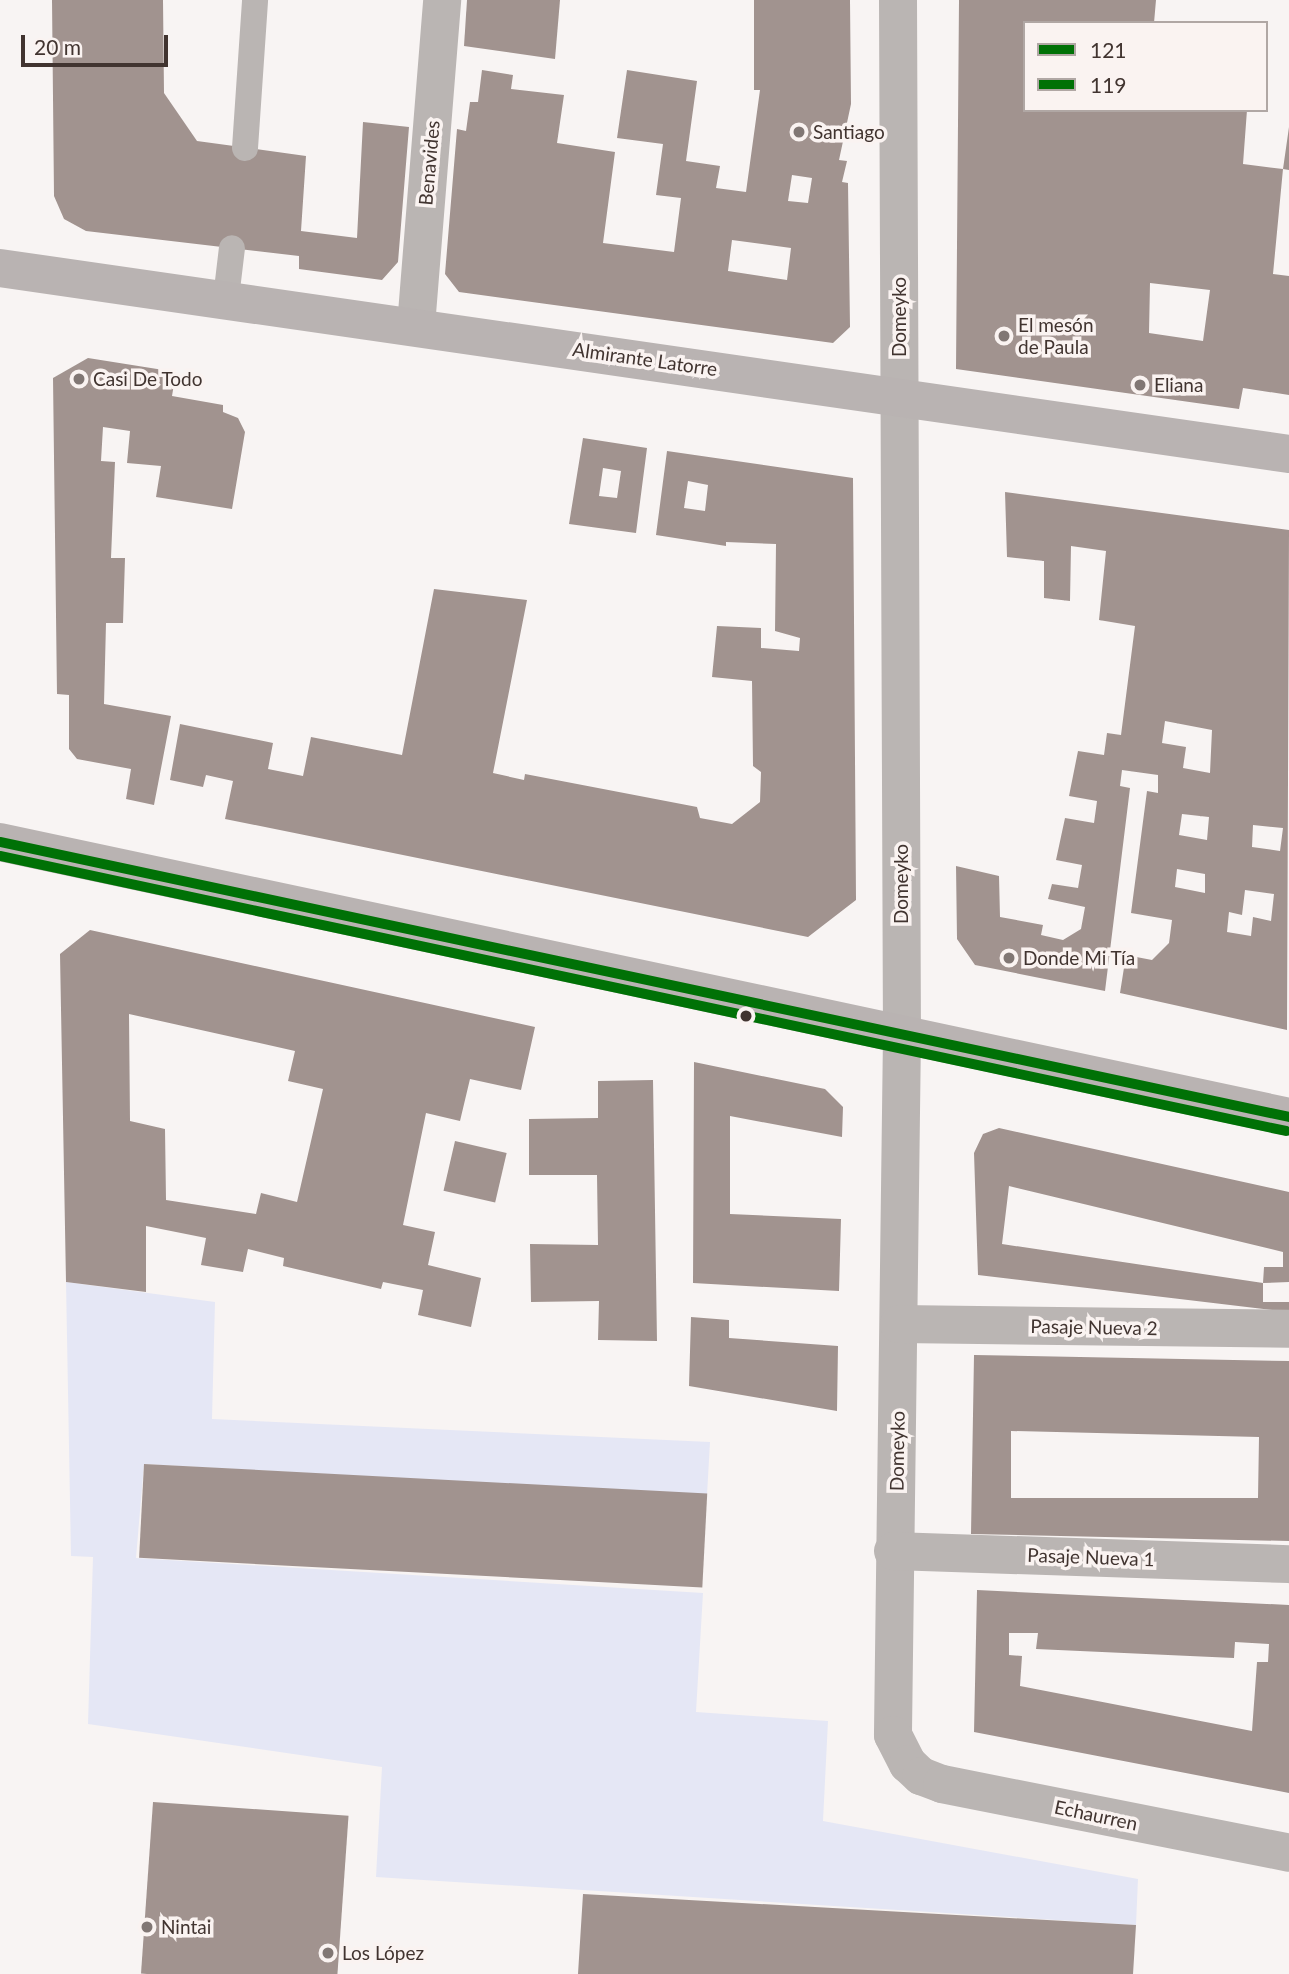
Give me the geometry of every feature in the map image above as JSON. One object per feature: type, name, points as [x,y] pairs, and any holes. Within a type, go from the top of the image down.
[{"type":"main road","name":"Almirante Latorre","points":[[0,268],[226,298],[1289,454]]},
{"type":"main road","points":[[0,842],[1289,1117]]},
{"type":"street","name":"Benavides","points":[[416,326],[442,0]]},
{"type":"street","name":"Domeyko","points":[[898,0],[902,1035],[893,1735],[908,1764]]},
{"type":"street","name":"Pasaje Nueva 2","points":[[899,1324],[1289,1329]]},
{"type":"street","name":"Pasaje Nueva 1","points":[[894,1551],[1289,1564]]},
{"type":"street","name":"Echaurren","points":[[908,1764],[921,1776],[942,1784],[1289,1853]]},
{"type":"lane","points":[[245,148],[255,0]]},
{"type":"lane","points":[[226,298],[232,248]]},
{"type":"shaded area","points":[[66,1282],[215,1302],[212,1419],[710,1442],[707,1495],[144,1464],[136,1558],[703,1593],[696,1712],[828,1721],[823,1821],[1138,1879],[1136,1925],[376,1877],[382,1767],[88,1724],[93,1557],[71,1556]]},
{"type":"building","points":[[52,0],[163,0],[164,93],[197,141],[306,156],[301,231],[357,238],[363,122],[409,127],[398,262],[382,280],[299,269],[299,256],[86,231],[64,219],[54,196]]},
{"type":"building","points":[[467,0],[560,0],[555,59],[464,46]]},
{"type":"building","points":[[754,0],[850,0],[851,104],[839,160],[847,161],[842,182],[848,183],[850,327],[833,343],[459,292],[445,274],[457,129],[466,131],[470,102],[478,102],[482,70],[513,75],[511,89],[564,95],[557,143],[615,152],[603,243],[674,252],[681,198],[656,195],[663,144],[617,138],[627,70],[697,81],[686,161],[720,166],[716,188],[746,192],[760,90],[754,90]],"holes":[[[792,175],[812,178],[808,203],[788,201]],[[732,240],[791,248],[787,280],[728,271]]]},
{"type":"building","points":[[959,0],[1156,0],[1154,21],[1023,21],[1023,112],[1247,112],[1243,164],[1283,169],[1273,274],[1289,276],[1289,395],[1243,388],[1239,409],[956,369]],"holes":[[[1150,283],[1210,290],[1203,341],[1149,333]]]},
{"type":"building","points":[[1289,127],[1289,170],[1283,169]]},
{"type":"building","points":[[88,358],[176,372],[172,396],[223,405],[223,412],[238,418],[245,432],[232,509],[156,497],[161,466],[127,463],[130,431],[103,427],[101,461],[115,462],[111,558],[125,558],[123,623],[106,623],[104,704],[171,716],[154,805],[126,799],[131,769],[77,759],[69,749],[69,695],[57,694],[53,378]]},
{"type":"building","points":[[583,438],[647,448],[636,533],[569,524]],"holes":[[[603,468],[621,471],[617,498],[599,496]]]},
{"type":"building","points":[[667,451],[853,478],[856,900],[808,937],[225,819],[233,781],[206,775],[203,787],[170,780],[180,724],[273,743],[268,769],[303,776],[311,737],[402,755],[434,589],[527,600],[493,773],[524,780],[525,774],[697,807],[700,818],[732,824],[760,802],[761,772],[753,766],[752,681],[712,677],[717,626],[761,628],[761,648],[799,651],[800,638],[775,631],[776,544],[726,542],[726,546],[656,535]],"holes":[[[688,481],[708,485],[705,511],[684,508]]]},
{"type":"building","points":[[1005,492],[1289,530],[1287,1030],[1120,993],[1126,955],[1152,960],[1169,943],[1172,920],[1131,913],[1147,791],[1158,793],[1158,775],[1122,770],[1120,786],[1130,788],[1105,991],[975,965],[957,939],[956,866],[999,876],[1000,917],[1043,925],[1041,935],[1063,940],[1081,929],[1085,907],[1048,899],[1052,884],[1078,888],[1082,865],[1056,860],[1065,818],[1094,823],[1097,801],[1069,796],[1078,751],[1104,755],[1107,733],[1121,735],[1135,626],[1099,620],[1106,551],[1071,546],[1070,601],[1044,598],[1044,561],[1007,557]],"holes":[[[1165,721],[1212,730],[1210,773],[1183,768],[1186,747],[1162,743]],[[1182,814],[1209,817],[1207,840],[1179,835]],[[1253,825],[1283,828],[1280,851],[1252,847]],[[1177,869],[1205,874],[1205,893],[1175,887]],[[1245,890],[1274,894],[1271,921],[1253,917],[1251,936],[1227,932],[1229,912],[1242,915]]]},
{"type":"building","points":[[90,930],[535,1027],[521,1090],[470,1079],[460,1121],[426,1113],[403,1225],[435,1232],[428,1265],[481,1278],[471,1327],[418,1315],[423,1290],[383,1282],[381,1289],[283,1266],[284,1258],[248,1249],[243,1272],[201,1265],[206,1238],[146,1226],[146,1292],[66,1282],[60,954]],"holes":[[[129,1014],[295,1051],[288,1081],[323,1089],[297,1202],[261,1193],[256,1214],[166,1200],[165,1129],[130,1121]]]},
{"type":"building","points":[[694,1062],[825,1089],[843,1107],[842,1137],[730,1116],[730,1214],[841,1219],[839,1291],[693,1283]]},
{"type":"building","points":[[653,1080],[657,1341],[598,1340],[599,1301],[531,1302],[530,1244],[598,1245],[597,1175],[529,1175],[529,1119],[598,1118],[598,1081]]},
{"type":"building","points":[[999,1128],[1289,1192],[1289,1282],[1263,1283],[1263,1302],[1289,1302],[1289,1312],[978,1275],[974,1153],[983,1134]],"holes":[[[1009,1186],[1283,1252],[1283,1267],[1264,1267],[1263,1283],[1002,1244]]]},
{"type":"building","points":[[455,1141],[507,1153],[495,1203],[444,1191]]},
{"type":"building","points":[[691,1317],[729,1320],[729,1338],[838,1346],[837,1411],[689,1386]]},
{"type":"building","points":[[974,1355],[1289,1361],[1289,1541],[971,1534]],"holes":[[[1011,1431],[1259,1437],[1258,1498],[1011,1498]]]},
{"type":"building","points":[[144,1464],[707,1494],[702,1587],[139,1558]]},
{"type":"building","points":[[977,1590],[1289,1605],[1289,1793],[974,1732]],"holes":[[[1009,1633],[1038,1633],[1036,1649],[1234,1658],[1235,1642],[1269,1644],[1268,1662],[1257,1662],[1252,1731],[1020,1686],[1022,1656],[1009,1655]]]},
{"type":"building","points":[[153,1802],[349,1816],[337,1974],[141,1974]]},
{"type":"building","points":[[583,1894],[1136,1925],[1133,1974],[578,1974]]},
{"type":"transit line","name":"121","points":[[0,842],[1289,1117]]},
{"type":"transit line","name":"119","points":[[0,856],[1286,1131]]},
{"type":"place","name":"Santiago","points":[[799,132]]},
{"type":"place","name":"El mesón de Paula","points":[[1004,336]]},
{"type":"place","name":"Casi De Todo","points":[[79,379]]},
{"type":"place","name":"Eliana","points":[[1140,385]]},
{"type":"place","name":"Donde Mi Tía","points":[[1009,958]]},
{"type":"place","name":"Nintai","points":[[147,1927]]},
{"type":"place","name":"Los López","points":[[328,1953]]}]
